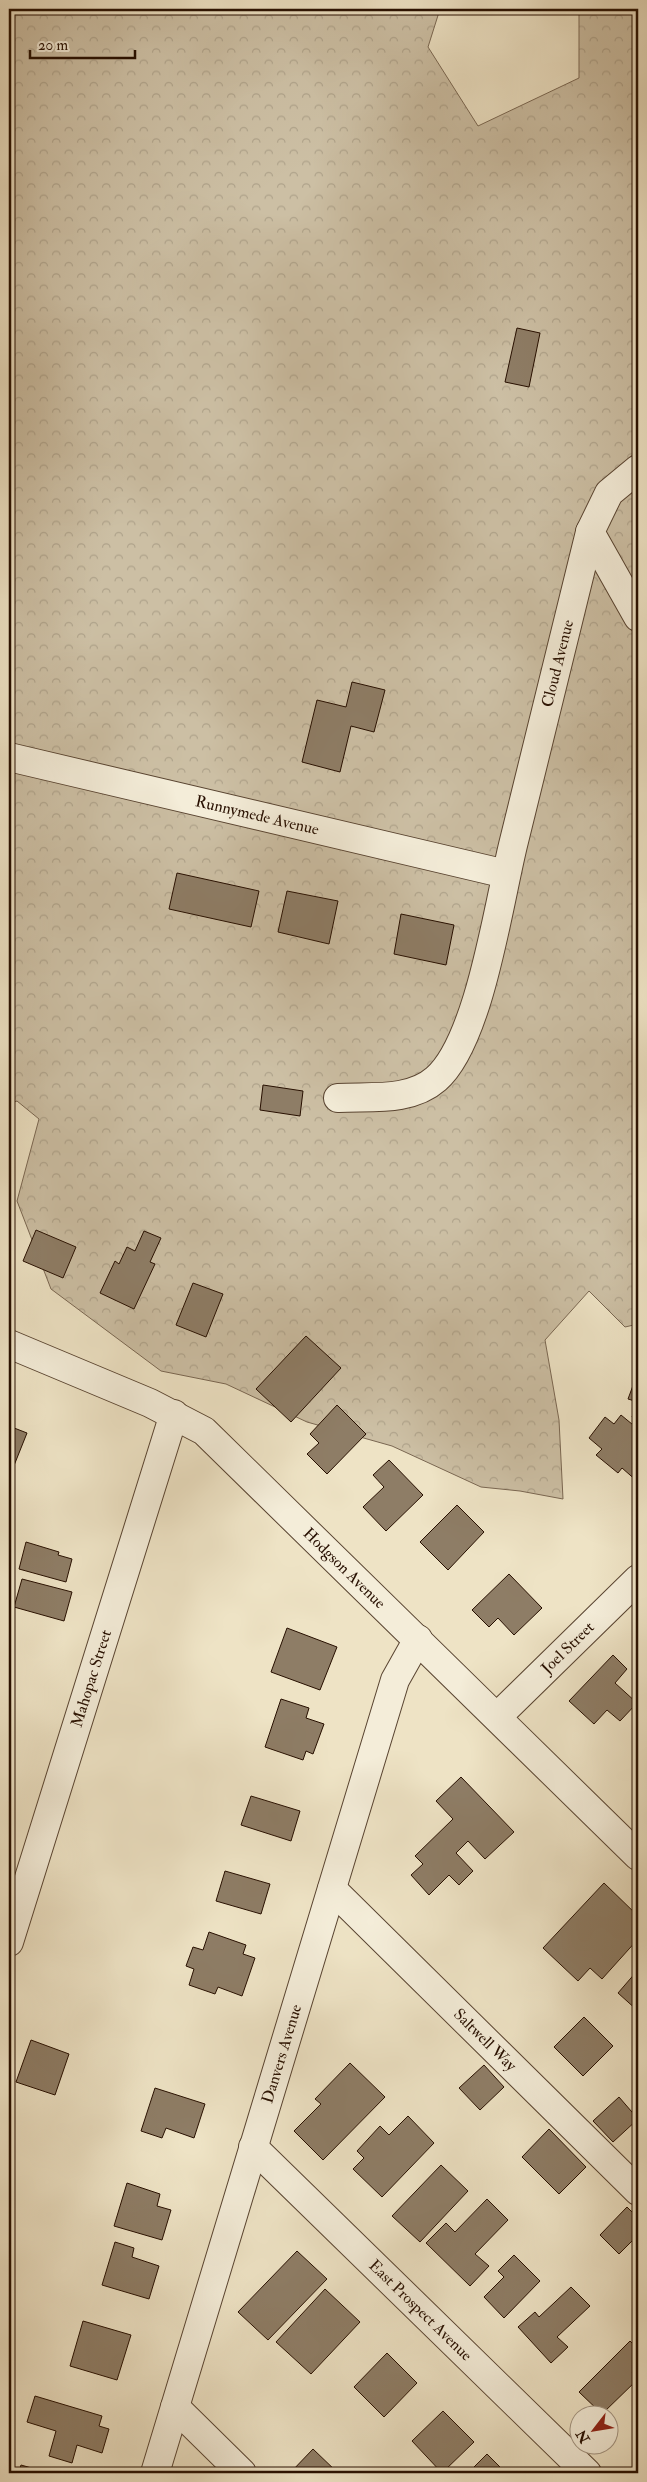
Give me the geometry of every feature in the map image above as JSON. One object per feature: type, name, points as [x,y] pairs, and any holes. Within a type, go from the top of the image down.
[{"type":"street","name":"Cloud Avenue","points":[[338,1098],[412,1094],[435,1080],[453,1061],[469,1023],[490,946],[590,532],[609,493],[638,469]]},
{"type":"street","points":[[590,532],[638,617]]},
{"type":"street","name":"Runnymede Avenue","points":[[9,757],[506,874]]},
{"type":"street","name":"Hodgson Avenue","points":[[9,1344],[174,1414],[204,1431],[638,1856]]},
{"type":"street","name":"Mahopac Street","points":[[9,1942],[174,1414]]},
{"type":"street","name":"Joel Street","points":[[497,1717],[638,1578]]},
{"type":"street","name":"Danvers Avenue","points":[[154,2473],[395,1680],[418,1639]]},
{"type":"street","name":"Saltwell Way","points":[[332,1889],[638,2191]]},
{"type":"street","name":"East Prospect Avenue","points":[[254,2147],[587,2473]]},
{"type":"street","points":[[175,2407],[242,2473]]},
{"type":"green space","points":[[9,9],[440,9],[428,47],[478,126],[579,78],[579,9],[638,9],[638,1324],[625,1327],[589,1291],[545,1340],[559,1420],[563,1499],[520,1491],[481,1487],[392,1446],[307,1422],[226,1384],[161,1371],[51,1289],[17,1201],[39,1119],[17,1101],[9,1104]]},
{"type":"building","points":[[517,328],[540,333],[529,387],[505,382]]},
{"type":"building","points":[[352,682],[385,690],[374,732],[351,726],[340,772],[302,762],[317,700],[346,707]]},
{"type":"building","points":[[177,873],[259,891],[251,927],[169,909]]},
{"type":"building","points":[[287,891],[338,901],[329,944],[278,932]]},
{"type":"building","points":[[401,914],[454,925],[446,965],[394,954]]},
{"type":"building","points":[[263,1085],[303,1091],[300,1116],[260,1110]]},
{"type":"building","points":[[36,1230],[76,1247],[63,1278],[23,1261]]},
{"type":"building","points":[[144,1231],[161,1238],[150,1262],[155,1264],[134,1309],[100,1293],[115,1261],[119,1264],[127,1247],[135,1251]]},
{"type":"building","points":[[193,1283],[223,1294],[206,1337],[176,1325]]},
{"type":"building","points":[[306,1336],[341,1368],[291,1422],[256,1389]]},
{"type":"building","points":[[638,1372],[638,1402],[628,1399]]},
{"type":"building","points":[[638,1402],[638,1419],[632,1417]]},
{"type":"building","points":[[337,1405],[366,1434],[327,1474],[307,1454],[319,1443],[310,1434]]},
{"type":"building","points":[[621,1415],[638,1429],[638,1482],[622,1468],[618,1473],[596,1455],[602,1449],[589,1438],[605,1417],[614,1424]]},
{"type":"building","points":[[9,1426],[27,1433],[9,1478]]},
{"type":"building","points":[[389,1460],[423,1495],[386,1531],[363,1507],[384,1487],[373,1475]]},
{"type":"building","points":[[457,1505],[484,1532],[448,1570],[420,1542]]},
{"type":"building","points":[[26,1542],[59,1552],[58,1555],[72,1559],[66,1582],[19,1569]]},
{"type":"building","points":[[509,1574],[542,1608],[514,1635],[498,1618],[489,1627],[472,1610]]},
{"type":"building","points":[[22,1579],[72,1592],[64,1621],[14,1607]]},
{"type":"building","points":[[287,1628],[337,1647],[320,1690],[271,1672]]},
{"type":"building","points":[[613,1655],[627,1669],[615,1683],[637,1703],[620,1721],[607,1710],[594,1724],[569,1701]]},
{"type":"building","points":[[281,1699],[309,1708],[306,1718],[324,1724],[313,1754],[306,1751],[303,1760],[265,1747]]},
{"type":"building","points":[[461,1777],[514,1832],[485,1859],[468,1841],[456,1853],[473,1871],[459,1885],[449,1875],[429,1895],[411,1875],[423,1864],[415,1856],[453,1819],[436,1801]]},
{"type":"building","points":[[251,1796],[300,1811],[291,1841],[241,1825]]},
{"type":"building","points":[[225,1871],[270,1884],[261,1914],[216,1901]]},
{"type":"building","points":[[604,1883],[638,1916],[638,1939],[602,1979],[590,1968],[578,1981],[543,1948]]},
{"type":"building","points":[[209,1932],[246,1945],[243,1954],[255,1958],[242,1996],[218,1987],[215,1994],[189,1985],[194,1969],[186,1966],[193,1947],[203,1950]]},
{"type":"building","points":[[638,1963],[638,2011],[618,1993],[637,1971],[634,1968]]},
{"type":"building","points":[[584,2017],[613,2046],[583,2076],[554,2047]]},
{"type":"building","points":[[31,2040],[69,2054],[55,2095],[16,2082]]},
{"type":"building","points":[[350,2063],[385,2097],[323,2160],[294,2131],[321,2104],[315,2099]]},
{"type":"building","points":[[484,2065],[504,2087],[480,2110],[459,2088]]},
{"type":"building","points":[[155,2088],[205,2104],[194,2138],[166,2128],[162,2138],[141,2131]]},
{"type":"building","points":[[619,2097],[638,2119],[613,2142],[593,2121]]},
{"type":"building","points":[[408,2116],[434,2143],[382,2197],[353,2169],[364,2158],[357,2151],[380,2126],[389,2135]]},
{"type":"building","points":[[549,2129],[586,2167],[559,2194],[522,2157]]},
{"type":"building","points":[[441,2165],[468,2191],[420,2242],[392,2216]]},
{"type":"building","points":[[127,2183],[160,2194],[157,2206],[171,2210],[162,2240],[114,2226]]},
{"type":"building","points":[[487,2199],[508,2220],[475,2254],[489,2266],[470,2286],[426,2243],[446,2223],[455,2232]]},
{"type":"building","points":[[627,2207],[638,2218],[638,2235],[619,2254],[600,2235]]},
{"type":"building","points":[[115,2242],[134,2248],[132,2257],[159,2266],[149,2299],[102,2285]]},
{"type":"building","points":[[297,2251],[327,2279],[268,2340],[238,2312]]},
{"type":"building","points":[[514,2255],[540,2281],[504,2318],[484,2297],[504,2277],[498,2271]]},
{"type":"building","points":[[571,2287],[590,2306],[557,2337],[568,2347],[551,2363],[518,2327],[535,2312],[539,2317]]},
{"type":"building","points":[[325,2289],[360,2322],[311,2374],[276,2342]]},
{"type":"building","points":[[83,2321],[131,2335],[117,2380],[70,2366]]},
{"type":"building","points":[[630,2341],[638,2349],[638,2366],[632,2372],[638,2379],[612,2404],[592,2404],[579,2392]]},
{"type":"building","points":[[387,2353],[417,2383],[384,2417],[354,2387]]},
{"type":"building","points":[[35,2396],[102,2416],[99,2426],[109,2429],[102,2453],[77,2445],[72,2463],[49,2456],[56,2431],[27,2422]]},
{"type":"building","points":[[443,2411],[474,2442],[442,2473],[412,2441]]},
{"type":"building","points":[[313,2449],[338,2473],[290,2473]]},
{"type":"building","points":[[487,2454],[506,2473],[468,2473]]},
{"type":"building","points":[[21,2465],[49,2473],[18,2473]]}]
